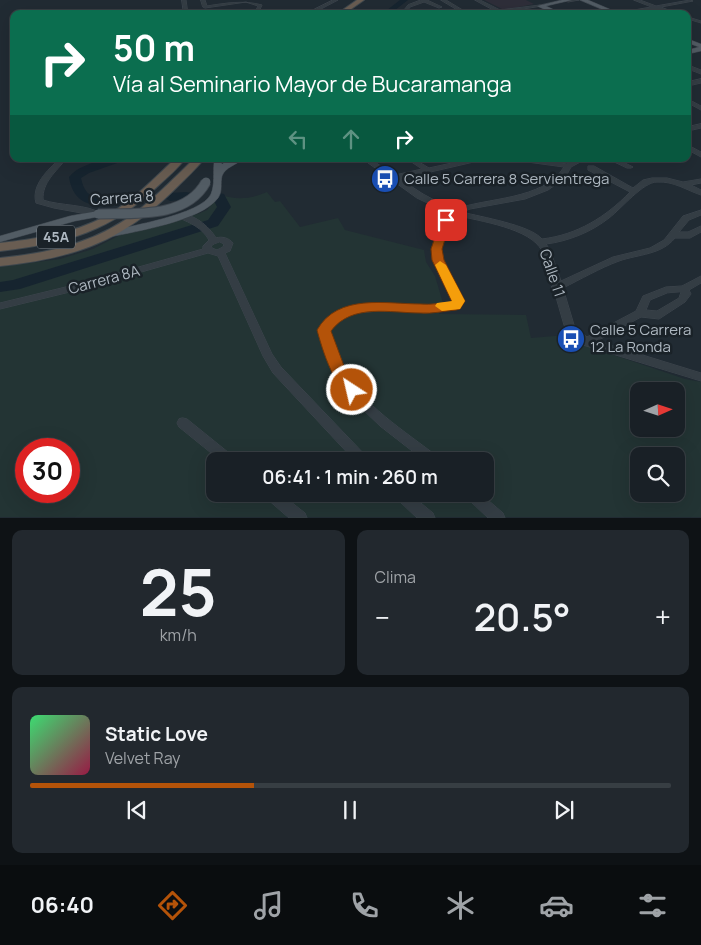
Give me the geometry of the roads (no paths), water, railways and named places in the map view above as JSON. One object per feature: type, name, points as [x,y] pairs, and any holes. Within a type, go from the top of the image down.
[{"type":"highway","points":[[351,10],[363,2]]},
{"type":"highway","name":"45A","points":[[0,248],[48,239],[83,229],[119,213],[177,162]]},
{"type":"highway","name":"45A","points":[[0,262],[72,249],[110,234],[143,213],[196,162]]},
{"type":"main road","points":[[583,0],[607,10]]},
{"type":"main road","points":[[540,6],[569,1]]},
{"type":"main road","points":[[540,6],[550,10]]},
{"type":"main road","name":"Carrera 8","points":[[0,239],[74,218],[98,214],[155,211],[178,207],[196,197],[204,188],[209,172],[221,162]]},
{"type":"main road","points":[[216,182],[222,162]]},
{"type":"main road","name":"Carrera 8","points":[[110,234],[181,216],[210,202],[214,197],[216,182],[225,166],[232,162]]},
{"type":"main road","name":"Carrera 8","points":[[143,213],[181,216]]},
{"type":"street","points":[[203,0],[205,7],[244,0],[260,5],[258,10]]},
{"type":"street","points":[[321,10],[317,9],[336,0]]},
{"type":"street","points":[[406,10],[409,6],[424,0],[440,7]]},
{"type":"street","points":[[443,0],[460,10]]},
{"type":"street","points":[[477,0],[496,10]]},
{"type":"street","points":[[527,0],[540,6]]},
{"type":"street","points":[[569,1],[577,0]]},
{"type":"street","points":[[636,0],[664,10]]},
{"type":"street","points":[[638,10],[692,1]]},
{"type":"street","points":[[518,10],[540,6]]},
{"type":"street","points":[[60,162],[40,186],[39,201],[48,204],[84,208],[98,214]]},
{"type":"street","name":"Calle 11","points":[[370,162],[420,196],[452,213],[531,233],[541,242],[550,261],[556,287],[573,332],[587,342],[699,374]]},
{"type":"street","points":[[414,162],[426,170]]},
{"type":"street","points":[[393,178],[463,162]]},
{"type":"street","points":[[541,162],[568,166],[577,162]]},
{"type":"street","points":[[618,162],[629,167]]},
{"type":"street","points":[[423,452],[364,403],[341,377],[327,344],[324,330],[333,318],[356,308],[422,309],[456,306],[459,301],[438,260],[436,249],[446,220],[452,213],[468,207],[504,201],[545,188],[562,176],[568,166]]},
{"type":"street","points":[[591,168],[634,191]]},
{"type":"street","points":[[541,242],[553,241],[594,226],[625,202],[634,191],[651,180],[683,184],[701,181]]},
{"type":"street","points":[[683,184],[701,193]]},
{"type":"street","points":[[556,287],[616,259],[654,250],[667,242],[686,218],[701,212]]},
{"type":"street","points":[[181,216],[197,223],[214,240]]},
{"type":"street","points":[[672,235],[690,235],[701,228]]},
{"type":"street","points":[[214,240],[224,240],[229,243],[227,249],[213,253],[208,250],[207,246],[214,240]]},
{"type":"street","name":"Carrera 8A","points":[[0,306],[78,287],[208,250]]},
{"type":"street","points":[[221,252],[268,356],[277,370],[354,452]]},
{"type":"street","points":[[0,266],[28,258]]},
{"type":"street","points":[[640,313],[646,298],[666,290],[684,288],[701,279]]},
{"type":"street","points":[[587,342],[640,313],[659,314],[670,309],[682,300],[686,294],[684,288]]},
{"type":"street","points":[[183,423],[219,452]]},
{"type":"street","points":[[281,502],[300,518]]},
{"type":"street","points":[[410,502],[428,518]]},
{"type":"street","points":[[481,502],[498,518]]},
{"type":"waterway","points":[[391,10],[405,0]]},
{"type":"waterway","points":[[108,162],[85,170],[75,177],[77,186],[86,198],[93,201],[101,202],[126,198]]},
{"type":"waterway","points":[[170,197],[186,196]]},
{"type":"waterway","points":[[0,287],[14,285],[213,223],[224,207],[219,197]]},
{"type":"place","name":"Calle 5 Carrera 8 Servientrega","points":[[385,179]]},
{"type":"place","name":"Calle 5 Carrera 12 La Ronda","points":[[571,339]]}]
